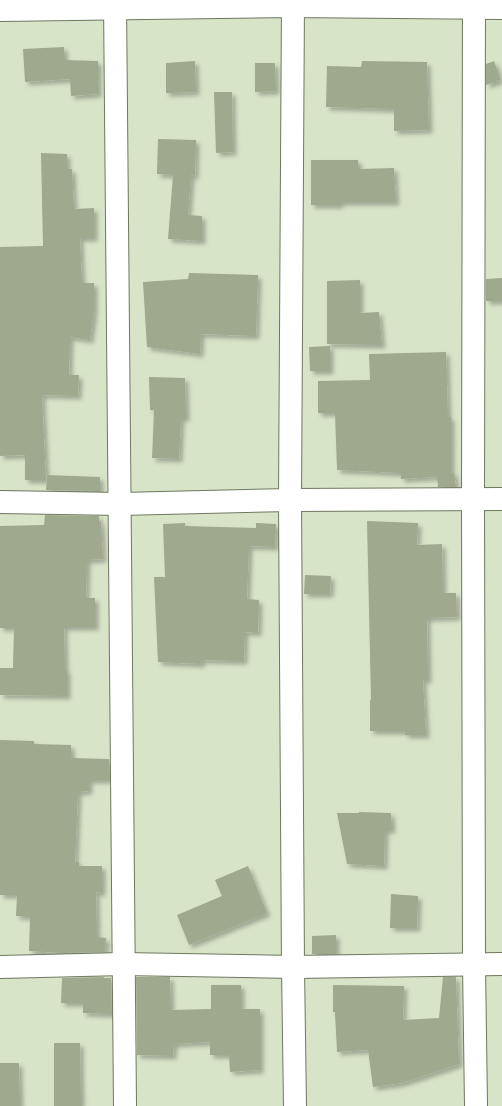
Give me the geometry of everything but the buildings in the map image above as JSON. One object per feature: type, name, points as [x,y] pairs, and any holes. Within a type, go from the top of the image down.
[{"type":"street","points":[[293,3],[290,500],[295,1106]]},
{"type":"street","points":[[0,10],[115,4],[293,3],[474,4],[502,8]]},
{"type":"street","points":[[115,4],[125,1106]]},
{"type":"street","points":[[474,4],[473,500],[474,964],[476,1106]]},
{"type":"street","points":[[0,502],[120,504],[290,500],[502,499]]},
{"type":"street","points":[[0,967],[123,964],[293,967],[502,964]]}]
